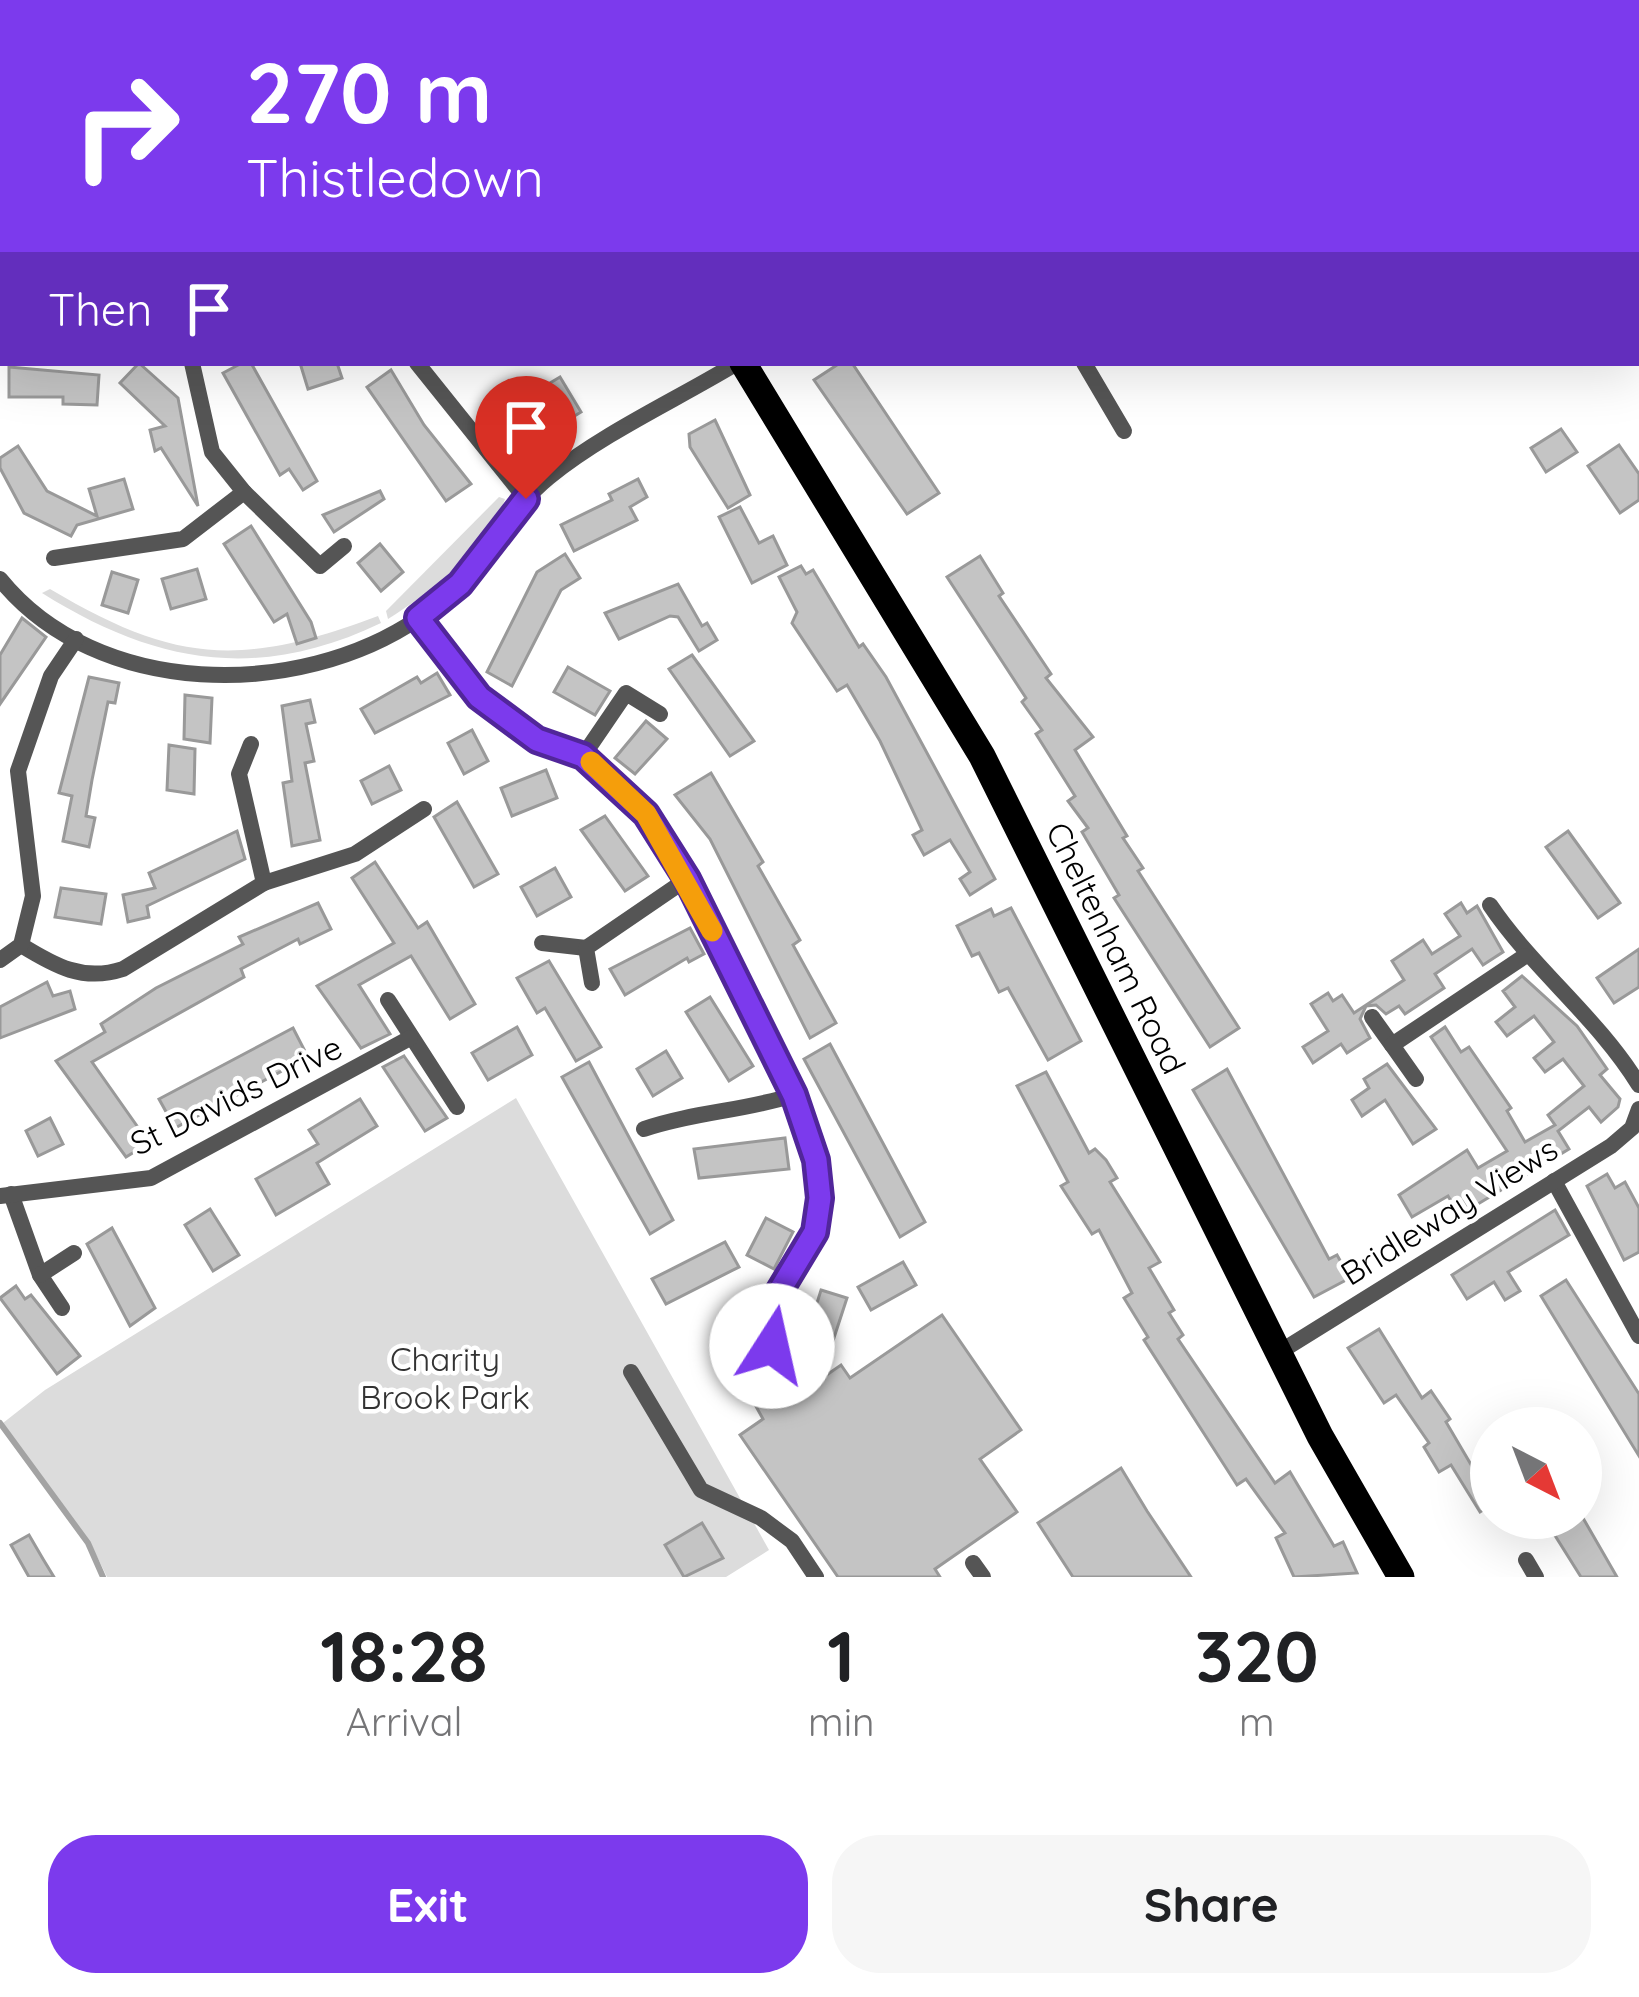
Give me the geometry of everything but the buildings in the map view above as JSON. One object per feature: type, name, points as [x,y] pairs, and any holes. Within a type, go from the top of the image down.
[{"type":"main road","name":"Cheltenham Road","points":[[742,366],[982,756],[1278,1353],[1401,1577]]},
{"type":"street","points":[[193,366],[212,452],[244,492],[320,566],[344,546]]},
{"type":"street","points":[[419,366],[526,499]]},
{"type":"street","points":[[0,579],[40,620],[76,639],[155,666],[221,676],[263,674],[358,650],[418,618],[460,584],[526,499],[572,461],[735,366]]},
{"type":"street","points":[[1086,366],[1124,431]]},
{"type":"street","points":[[54,558],[183,538],[244,492]]},
{"type":"street","points":[[418,618],[479,697],[537,740],[583,756],[646,814],[687,879],[794,1095],[816,1160],[820,1198],[815,1232],[768,1310],[772,1346]]},
{"type":"street","points":[[0,960],[21,945],[33,896],[9,770],[51,676],[76,639]]},
{"type":"street","points":[[583,756],[626,693],[660,714]]},
{"type":"street","points":[[251,744],[239,775],[264,883]]},
{"type":"street","points":[[21,945],[71,972],[106,975],[264,883],[355,854],[424,809]]},
{"type":"street","points":[[542,944],[586,948],[687,879]]},
{"type":"street","points":[[1490,905],[1525,956],[1550,971],[1639,1085]]},
{"type":"street","points":[[586,948],[592,983]]},
{"type":"street","points":[[1392,1045],[1525,956]]},
{"type":"street","points":[[388,1000],[457,1107]]},
{"type":"street","points":[[1372,1017],[1416,1078]]},
{"type":"street","name":"St Davids Drive","points":[[62,1308],[40,1275],[5,1195],[151,1178],[410,1037]]},
{"type":"street","points":[[644,1129],[690,1113],[756,1108],[794,1095]]},
{"type":"street","name":"Bridleway Views","points":[[1278,1353],[1611,1146],[1632,1128],[1639,1108]]},
{"type":"street","points":[[1553,1181],[1637,1335]]},
{"type":"street","points":[[40,1275],[74,1253]]},
{"type":"street","points":[[631,1372],[701,1490],[760,1518],[792,1540],[816,1577]]},
{"type":"street","points":[[1526,1559],[1536,1577]]},
{"type":"green space","points":[[499,497],[505,499],[497,518],[473,552],[388,619],[386,611]]},
{"type":"green space","points":[[50,589],[135,632],[210,650],[287,644],[378,616],[381,623],[336,642],[292,653],[208,657],[125,636],[42,593]]},
{"type":"green space","name":"Charity Brook Park","points":[[516,1098],[769,1550],[726,1577],[107,1577],[90,1542],[3,1423],[45,1390]]},
{"type":"waterway","points":[[0,1423],[88,1543],[103,1577]]},
{"type":"slow traffic","points":[[591,762],[646,814],[687,879],[712,931]]},
{"type":"route","points":[[526,499],[460,584],[418,618],[479,697],[537,740],[583,756],[646,814],[687,879],[794,1095],[816,1160],[820,1198],[815,1232],[768,1310],[772,1346]]}]
